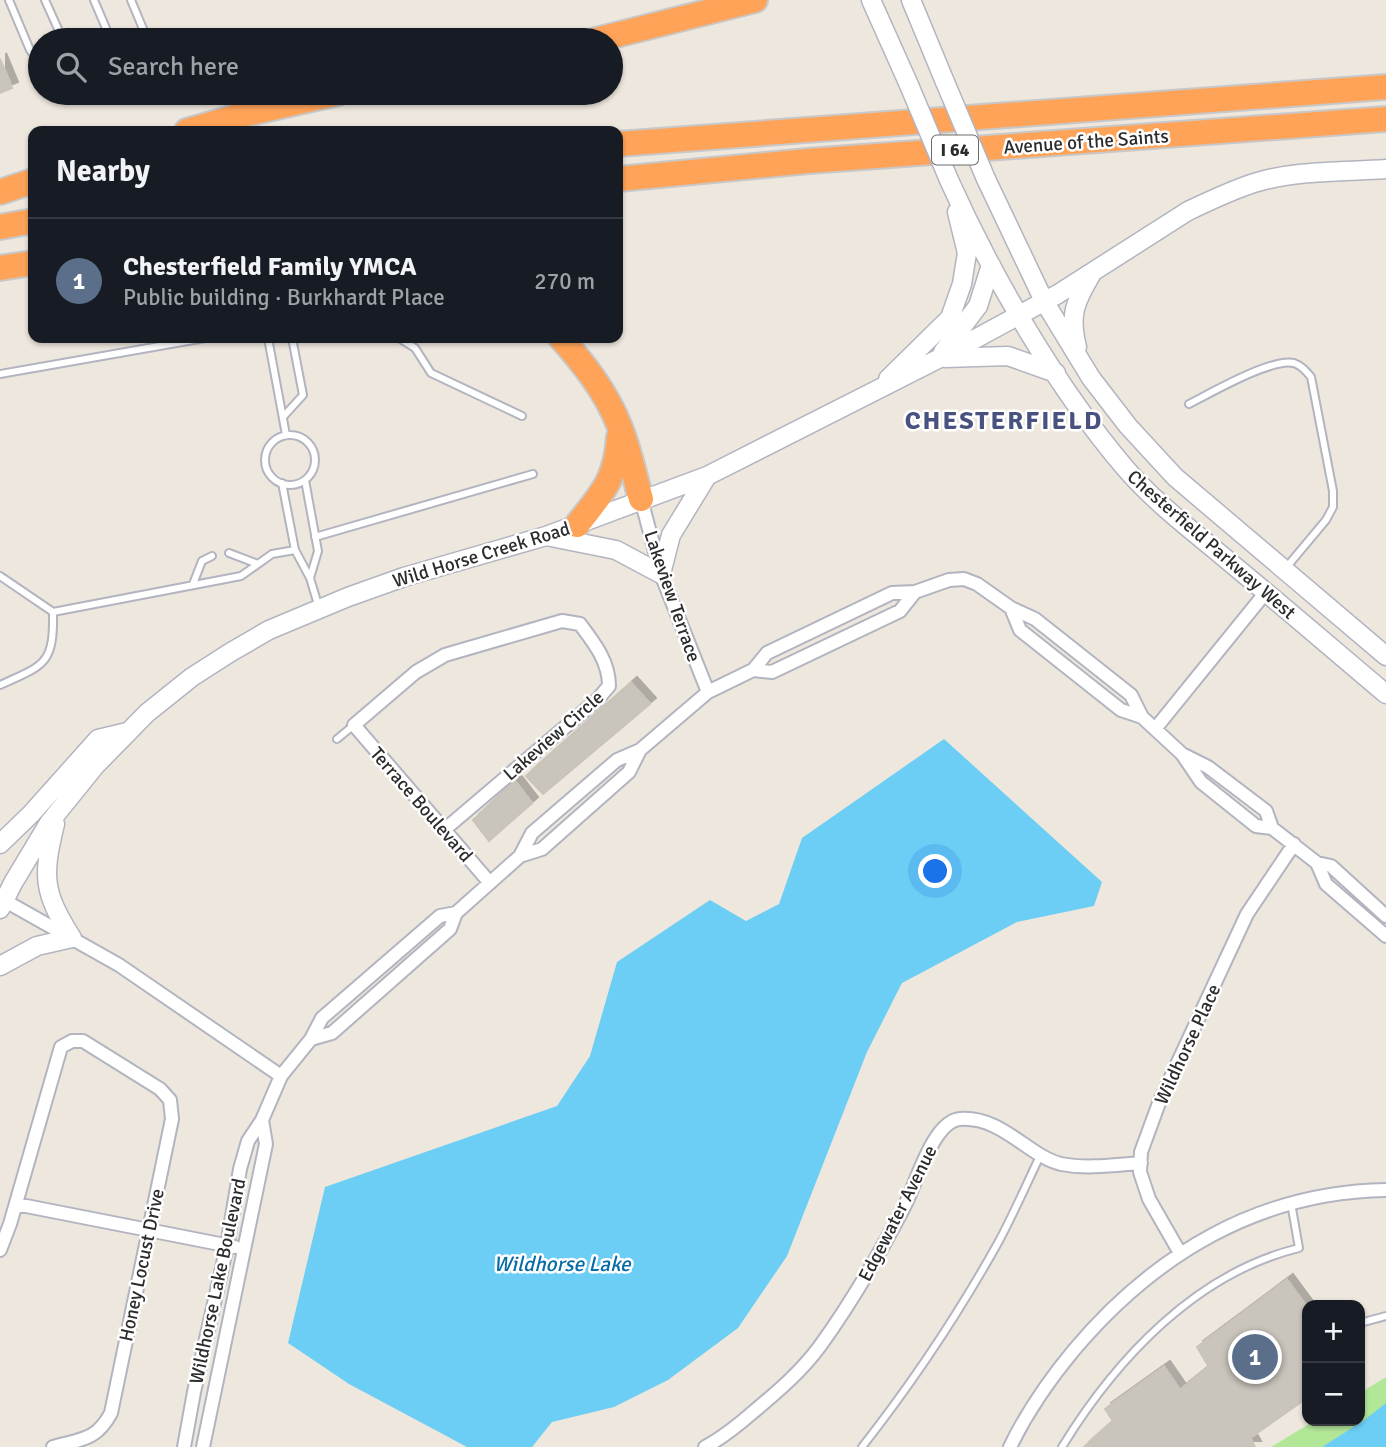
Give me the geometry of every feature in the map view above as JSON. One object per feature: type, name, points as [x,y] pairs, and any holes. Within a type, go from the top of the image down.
[{"type":"highway","points":[[623,33],[755,0]]},
{"type":"highway","name":"Avenue of the Saints","points":[[623,144],[1386,87]]},
{"type":"highway","points":[[204,126],[286,105]]},
{"type":"highway","name":"Avenue of the Saints","points":[[623,179],[808,161],[1386,119]]},
{"type":"highway","points":[[0,192],[28,183]]},
{"type":"highway","points":[[0,227],[28,223]]},
{"type":"highway","points":[[0,268],[28,263]]},
{"type":"highway","points":[[565,343],[594,378],[620,426],[641,499]]},
{"type":"highway","points":[[577,525],[606,488],[614,471],[620,426]]},
{"type":"street","name":"Chesterfield Parkway West","points":[[871,0],[952,188],[991,265],[1019,314],[1082,411],[1131,474],[1191,530],[1386,694]]},
{"type":"street","name":"Chesterfield Parkway West","points":[[911,0],[986,179],[1044,301],[1079,358],[1128,426],[1175,477],[1386,656]]},
{"type":"street","name":"Wild Horse Creek Road","points":[[2,902],[59,810],[127,732],[192,677],[269,630],[319,608],[404,577],[546,536],[707,475],[938,359],[1093,272],[1188,211],[1254,183],[1282,177],[1386,169]]},
{"type":"street","points":[[876,390],[950,318],[962,284],[967,253],[952,188]]},
{"type":"street","points":[[938,359],[978,306],[991,265]]},
{"type":"street","points":[[1079,358],[1073,311],[1093,272]]},
{"type":"street","points":[[938,359],[1008,356],[1056,373]]},
{"type":"street","points":[[546,536],[616,550],[661,574],[671,535],[707,475]]},
{"type":"street","name":"Lakeview Terrace","points":[[641,499],[661,574],[708,692]]},
{"type":"street","points":[[1155,729],[1283,570]]},
{"type":"street","name":"Wildhorse Lake Boulevard","points":[[184,1447],[227,1245],[240,1169],[248,1142],[262,1120],[281,1076],[311,1039],[322,1018],[439,916],[456,913],[520,856],[532,834],[617,760],[640,750],[708,692],[753,670],[767,653],[892,593],[915,592],[949,580],[964,579],[977,584],[1011,608],[1035,619],[1131,695],[1142,717],[1182,754],[1208,766],[1266,811],[1272,828],[1317,863],[1326,884],[1386,936]]},
{"type":"street","name":"Wildhorse Lake Boulevard","points":[[753,670],[772,672],[900,611],[915,592]]},
{"type":"street","name":"Lakeview Circle","points":[[354,725],[416,672],[445,655],[562,621],[580,624],[609,670],[609,686],[597,700],[444,830]]},
{"type":"street","name":"Terrace Boulevard","points":[[354,725],[490,883]]},
{"type":"street","points":[[0,844],[31,814],[98,739],[127,732]]},
{"type":"street","points":[[59,810],[47,857],[47,886],[55,911],[72,938]]},
{"type":"street","name":"Wildhorse Place","points":[[1180,1253],[1149,1199],[1140,1172],[1141,1152],[1159,1103],[1247,914],[1294,844]]},
{"type":"street","name":"Wildhorse Lake Boulevard","points":[[1317,863],[1331,866],[1386,916]]},
{"type":"street","points":[[2,902],[119,965],[281,1076]]},
{"type":"street","points":[[0,966],[37,946],[72,938]]},
{"type":"street","name":"Honey Locust Drive","points":[[16,1204],[61,1047],[72,1041],[83,1041],[94,1046],[160,1089],[170,1100],[172,1119],[111,1413],[103,1428],[92,1436],[53,1447]]},
{"type":"street","name":"Edgewater Avenue","points":[[705,1447],[721,1438],[783,1387],[819,1348],[863,1280],[906,1203],[936,1137],[947,1125],[958,1119],[983,1122],[1013,1135],[1059,1163],[1093,1166],[1141,1163]]},
{"type":"street","name":"Wildhorse Lake Boulevard","points":[[203,1447],[266,1144],[262,1120]]},
{"type":"street","points":[[1010,1447],[1049,1380],[1090,1331],[1163,1264],[1245,1218],[1291,1203],[1352,1191],[1386,1190]]},
{"type":"street","points":[[0,1250],[16,1204],[244,1249]]},
{"type":"lane","points":[[9,0],[28,45]]},
{"type":"lane","points":[[45,0],[58,28]]},
{"type":"lane","points":[[94,0],[106,28]]},
{"type":"lane","points":[[131,0],[143,28]]},
{"type":"lane","points":[[0,374],[177,343]]},
{"type":"lane","points":[[269,343],[286,435]]},
{"type":"lane","points":[[283,417],[303,396],[293,343]]},
{"type":"lane","points":[[407,343],[415,348],[431,373],[522,416]]},
{"type":"lane","points":[[1189,404],[1261,369],[1290,362],[1303,367],[1311,377],[1334,491],[1333,507],[1326,520],[1283,570]]},
{"type":"lane","points":[[286,435],[302,438],[313,450],[314,466],[305,480],[298,484],[282,484],[269,474],[265,458],[271,443],[286,435]]},
{"type":"lane","points":[[315,537],[533,474]]},
{"type":"lane","points":[[305,480],[318,551],[310,578]]},
{"type":"lane","points":[[282,484],[295,550],[310,578],[319,608]]},
{"type":"lane","points":[[0,576],[53,612],[241,576],[272,554],[295,550]]},
{"type":"lane","points":[[229,553],[258,564]]},
{"type":"lane","points":[[193,584],[202,561],[212,556]]},
{"type":"lane","points":[[0,685],[35,669],[50,653],[53,612]]},
{"type":"lane","points":[[337,739],[354,725]]},
{"type":"lane","points":[[862,1447],[941,1338],[999,1240],[1041,1154]]},
{"type":"lane","points":[[1062,1447],[1088,1405],[1122,1364],[1179,1311],[1231,1274],[1276,1254],[1299,1248],[1291,1203]]},
{"type":"lane","points":[[1365,1322],[1386,1316]]},
{"type":"green space","points":[[1386,1377],[1386,1447],[1271,1447],[1306,1426],[1365,1426],[1365,1390]]},
{"type":"water","name":"Wildhorse Lake","points":[[944,739],[1102,882],[1094,906],[1017,922],[902,983],[867,1052],[787,1256],[738,1328],[668,1380],[614,1407],[552,1422],[532,1447],[467,1447],[349,1384],[288,1343],[325,1187],[557,1106],[590,1056],[617,962],[710,900],[746,921],[779,904],[802,838]]},
{"type":"water","points":[[1386,1403],[1386,1447],[1322,1447],[1355,1426],[1365,1426],[1365,1419]]},
{"type":"building","points":[[0,59],[12,88],[0,93]]},
{"type":"building","points":[[631,683],[650,704],[543,794],[526,776]]},
{"type":"building","points":[[515,781],[532,803],[489,841],[473,820]]},
{"type":"building","points":[[1287,1280],[1302,1300],[1302,1402],[1250,1438],[1255,1447],[1084,1447],[1113,1421],[1105,1409],[1164,1367],[1180,1390],[1209,1367],[1197,1347]]},
{"type":"place","name":"Chesterfield Family YMCA","points":[[1255,1357]]},
{"type":"district","name":"CHESTERFIELD","points":[[1004,420]]}]
